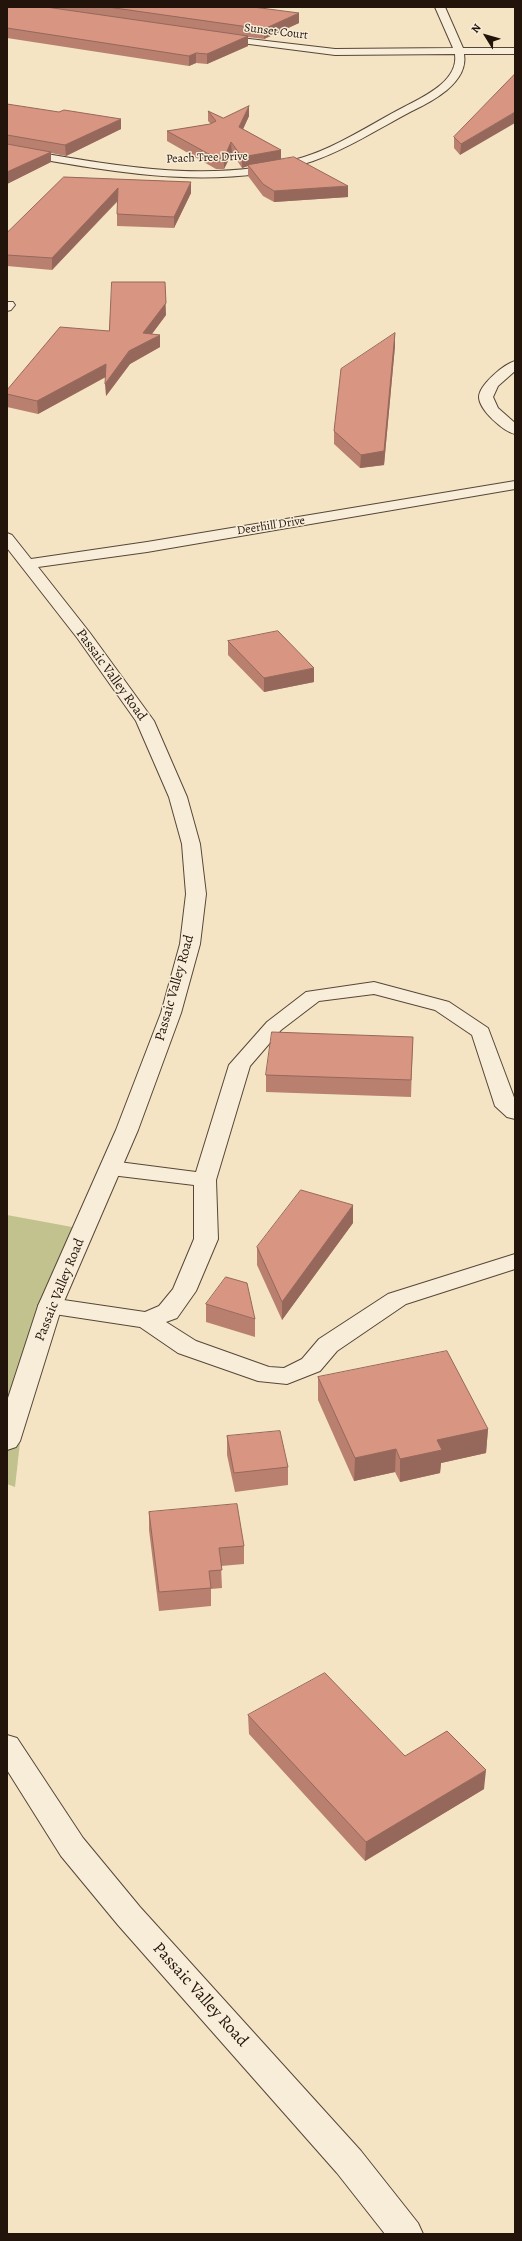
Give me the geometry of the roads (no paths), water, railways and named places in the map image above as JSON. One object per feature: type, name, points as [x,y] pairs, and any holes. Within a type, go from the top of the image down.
[{"type":"street","name":"Peach Tree Drive","points":[[7,150],[151,172],[226,172],[296,163],[328,151],[437,92],[458,71],[460,58],[457,44],[440,7]]},
{"type":"street","name":"Sunset Court","points":[[206,35],[335,52],[369,53],[458,50],[515,51]]},
{"type":"street","points":[[515,365],[488,387],[485,393],[493,413],[515,430]]},
{"type":"street","name":"Deerhill Drive","points":[[27,564],[147,547],[515,485]]},
{"type":"street","name":"Passaic Valley Road","points":[[7,538],[84,636],[146,721],[178,797],[191,844],[196,894],[190,944],[171,1013],[127,1130],[50,1306],[7,1441]]},
{"type":"street","points":[[147,1320],[168,1312],[184,1291],[206,1239],[205,1180],[240,1065],[274,1026],[313,996],[374,988],[442,1006],[481,1032],[506,1106],[515,1112]]},
{"type":"street","points":[[111,1168],[205,1180]]},
{"type":"street","points":[[50,1306],[147,1320],[187,1347],[267,1375],[287,1376],[312,1365],[328,1345],[397,1299],[515,1261]]},
{"type":"street","name":"Passaic Valley Road","points":[[7,1746],[72,1847],[129,1916],[349,2162],[406,2234]]}]
